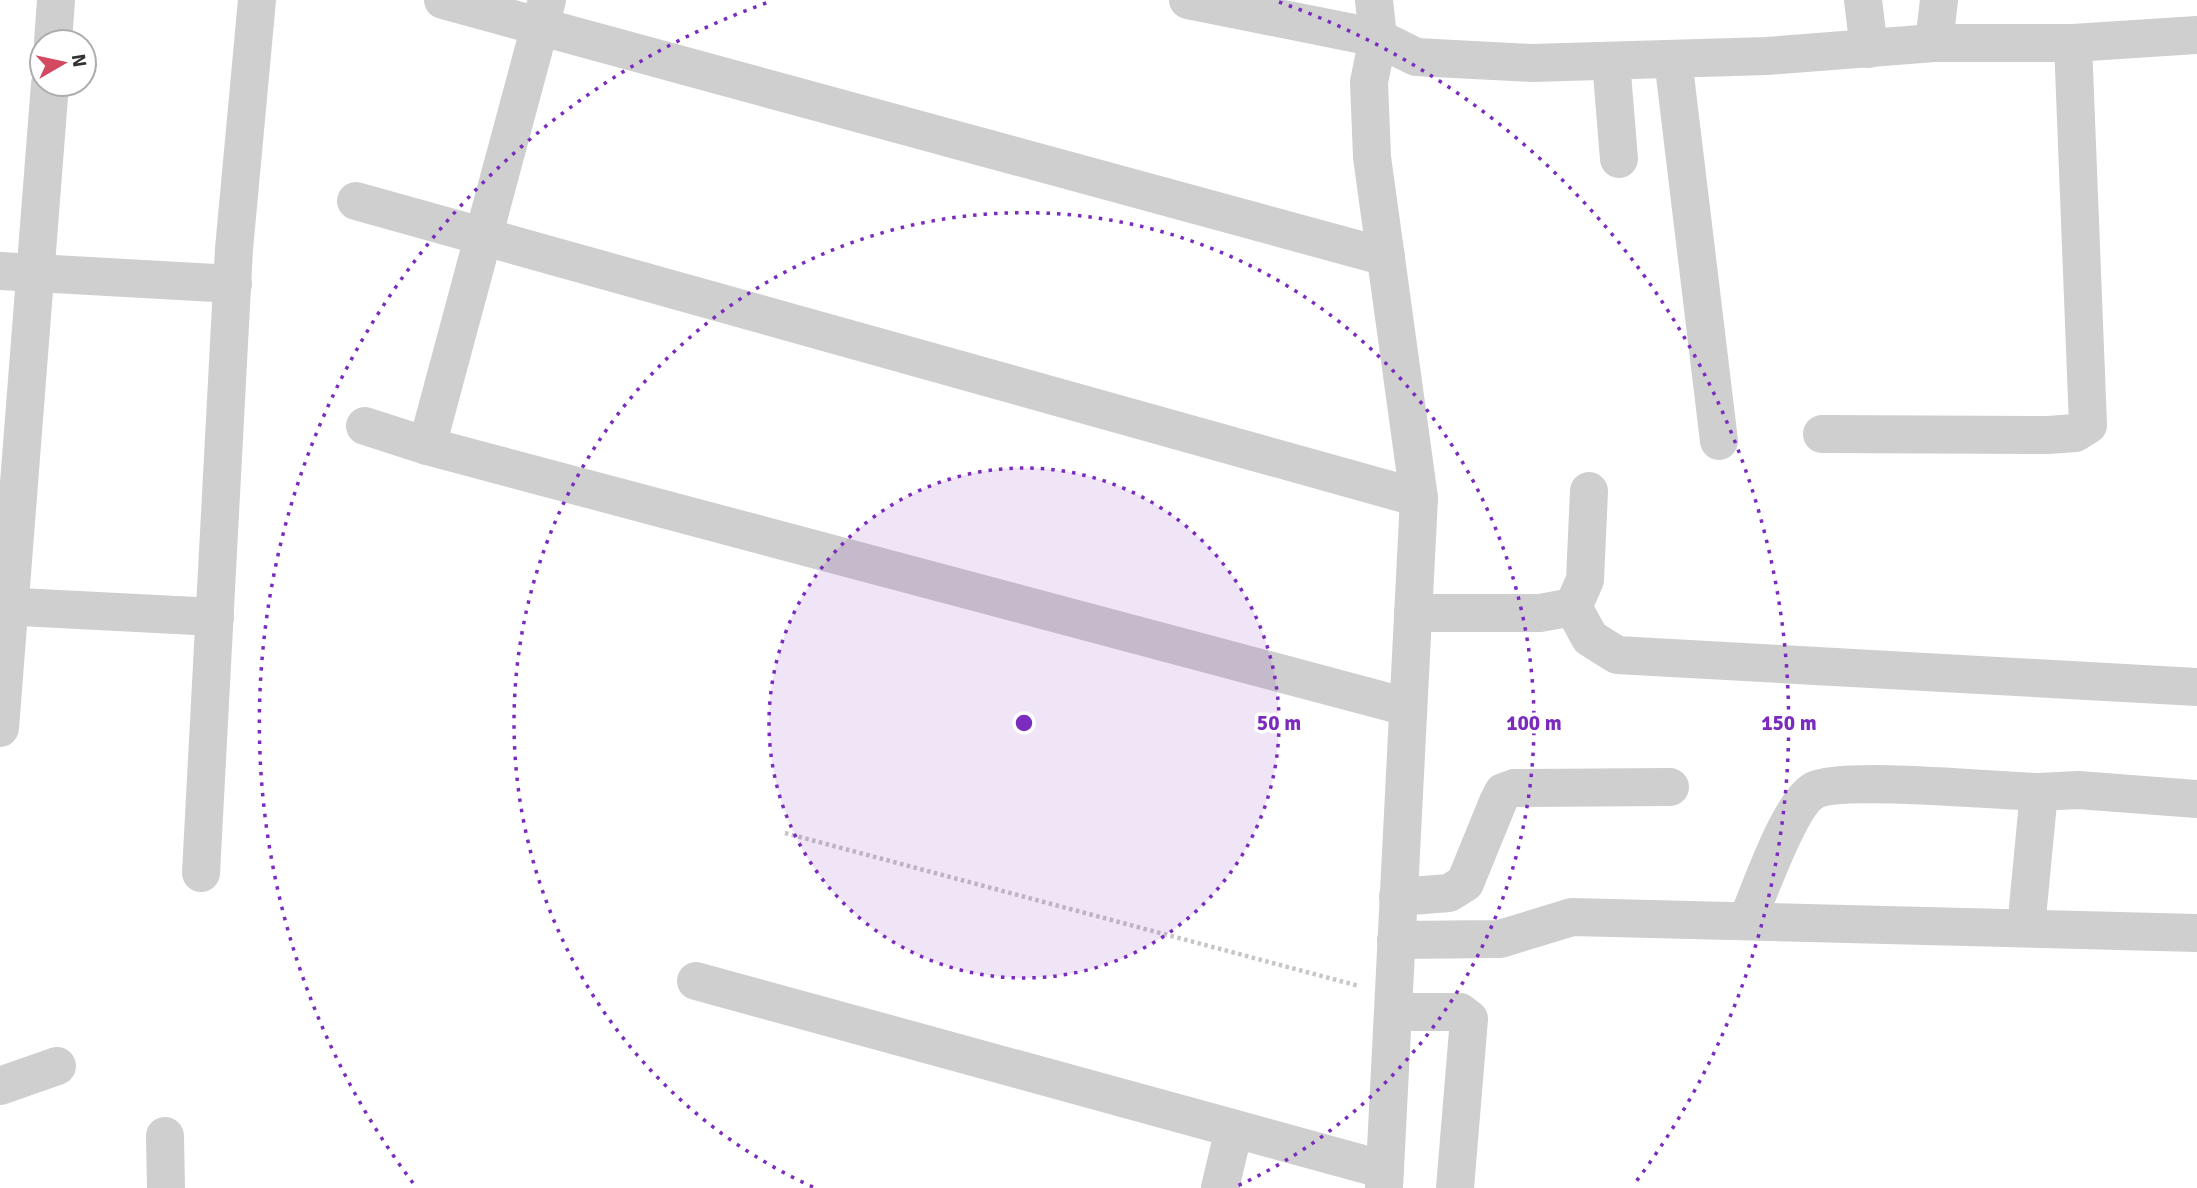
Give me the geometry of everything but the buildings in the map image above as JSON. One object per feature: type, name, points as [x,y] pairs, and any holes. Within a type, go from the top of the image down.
[{"type":"street","points":[[54,28],[57,0]]},
{"type":"street","points":[[201,873],[233,284],[257,0]]},
{"type":"street","points":[[443,0],[543,14],[1386,257]]},
{"type":"street","points":[[1188,0],[1378,38],[1416,57],[1532,63],[1673,59],[1934,43],[2073,43],[2197,36]]},
{"type":"street","points":[[696,981],[1234,1129],[1384,1179],[1419,498],[1371,157],[1369,95],[1378,38],[1374,0]]},
{"type":"street","points":[[1863,0],[1869,49]]},
{"type":"street","points":[[1934,43],[1939,0]]},
{"type":"street","points":[[427,446],[543,14]]},
{"type":"street","points":[[1822,434],[2048,435],[2075,433],[2088,425],[2073,43]]},
{"type":"street","points":[[1673,59],[1718,441]]},
{"type":"street","points":[[1611,61],[1619,159]]},
{"type":"street","points":[[0,729],[18,272],[48,98]]},
{"type":"street","points":[[356,201],[482,234],[1419,498]]},
{"type":"street","points":[[18,272],[233,284]]},
{"type":"street","points":[[365,426],[427,446],[1407,707]]},
{"type":"street","points":[[1573,607],[1585,580],[1590,491]]},
{"type":"street","points":[[5,606],[215,618]]},
{"type":"street","points":[[1413,613],[1540,613],[1573,607]]},
{"type":"street","points":[[1573,607],[1590,638],[1616,655],[2197,687]]},
{"type":"street","points":[[1746,920],[1794,812],[1815,790],[1853,785],[2039,792],[2078,790],[2197,799]]},
{"type":"street","points":[[1398,897],[1449,893],[1465,883],[1503,792],[1514,788],[1670,787]]},
{"type":"street","points":[[2026,928],[2039,792]]},
{"type":"street","points":[[1396,940],[1500,939],[1572,917],[2197,933]]},
{"type":"street","points":[[1393,1003],[1460,1012],[1469,1019],[1455,1188]]},
{"type":"street","points":[[0,1086],[57,1066]]},
{"type":"street","points":[[1220,1188],[1234,1129]]},
{"type":"street","points":[[165,1136],[166,1188]]},
{"type":"path","points":[[785,833],[1393,1003]]}]
